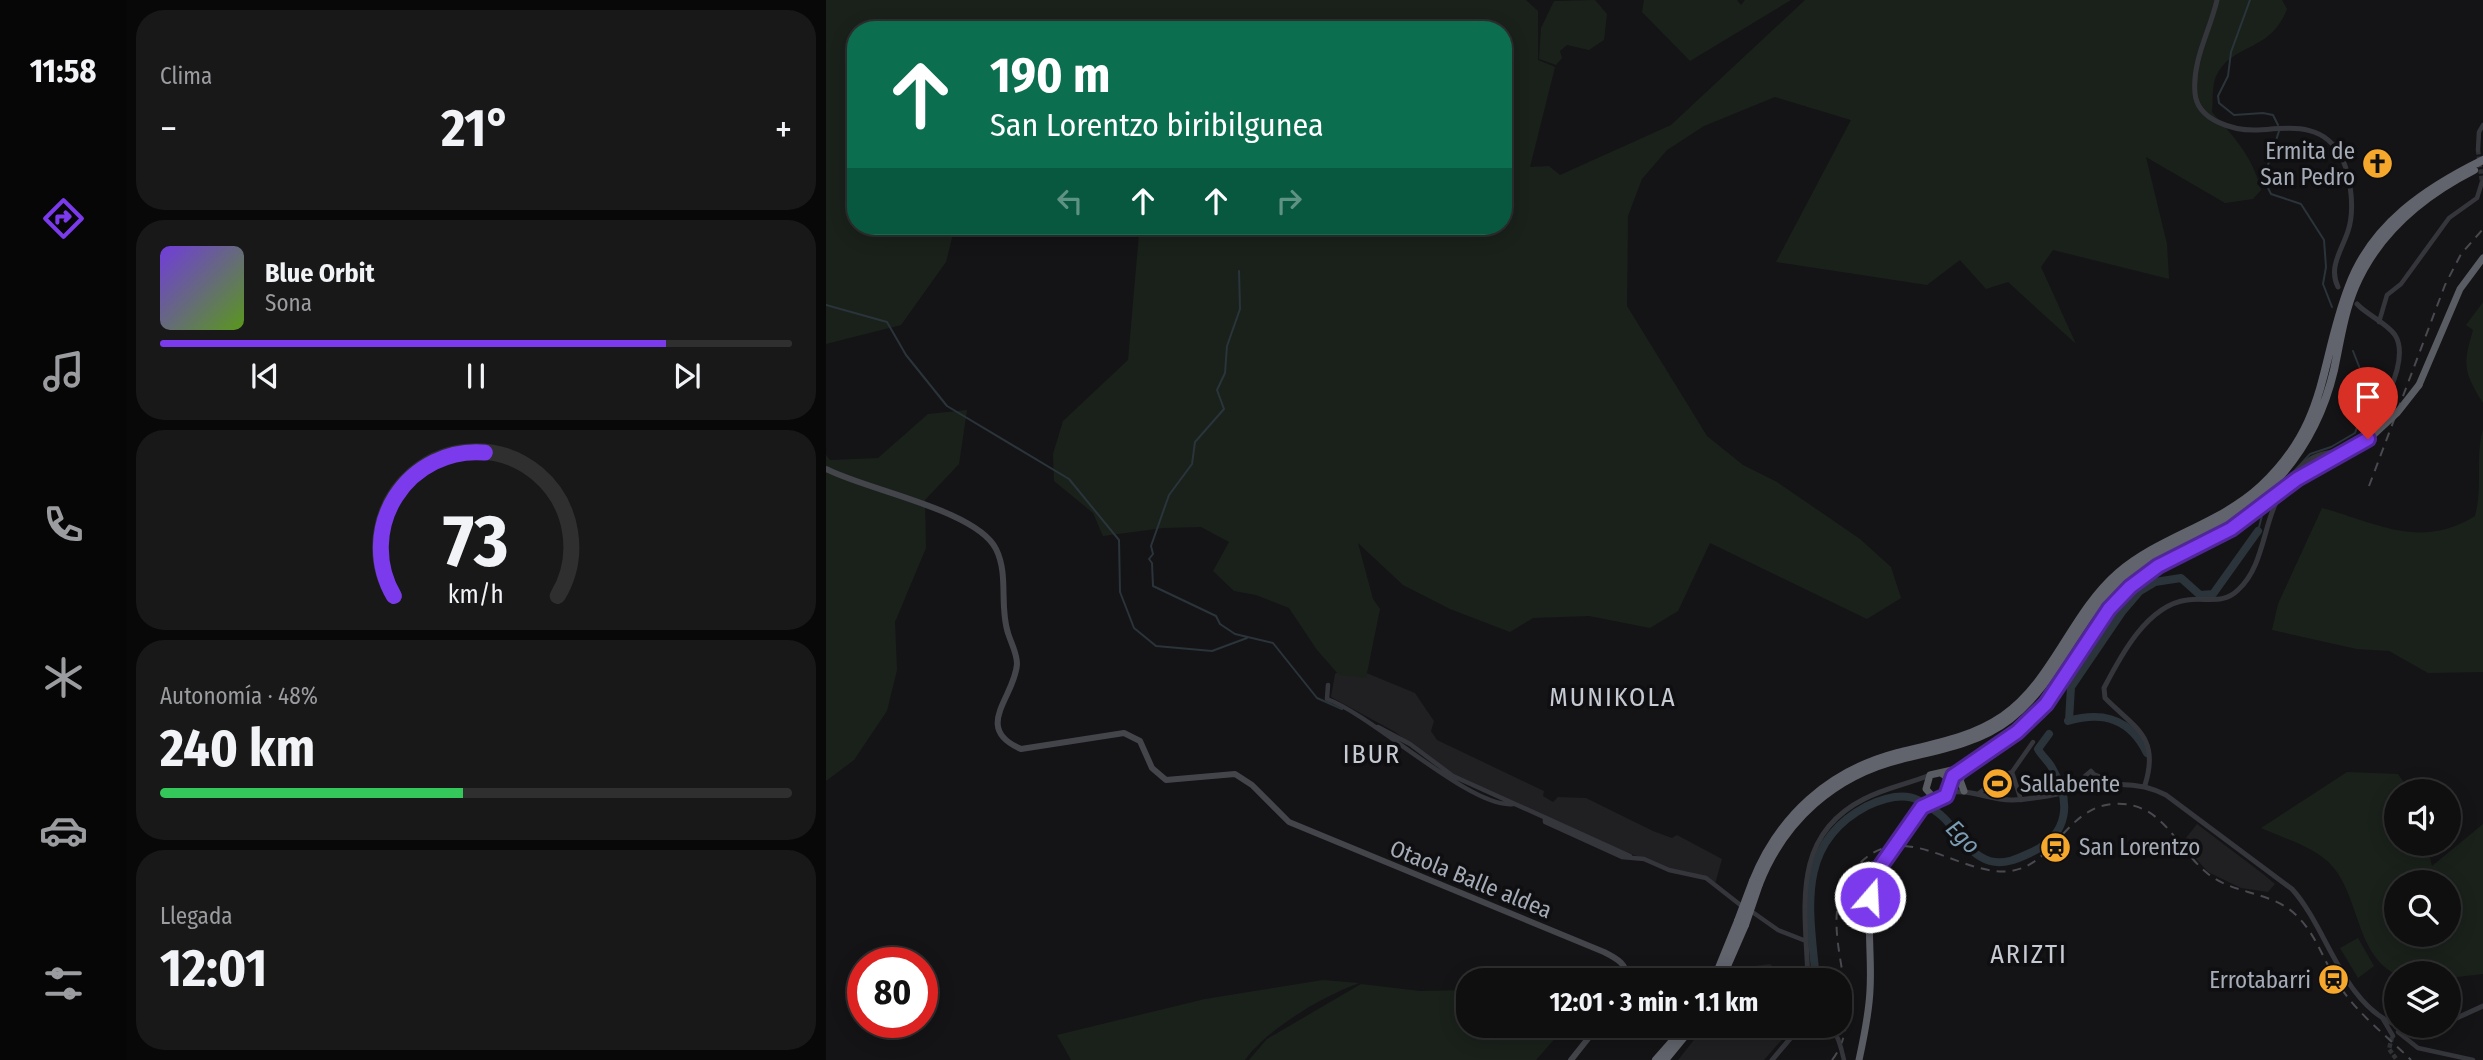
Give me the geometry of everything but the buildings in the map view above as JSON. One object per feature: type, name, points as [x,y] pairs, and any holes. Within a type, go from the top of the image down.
[{"type":"highway","points":[[2045,677],[2090,602],[2120,572],[2152,550],[2235,506],[2283,462],[2304,430],[2321,394],[2344,299],[2368,249],[2391,221],[2417,199],[2443,180],[2483,160]]},
{"type":"highway","points":[[1725,968],[1756,882],[1788,831],[1803,813],[1834,788],[1879,766],[1955,746],[1987,733],[2009,720],[2045,677],[2095,606],[2123,578],[2155,556],[2241,511],[2289,466],[2320,414],[2354,289],[2375,251],[2412,210],[2445,186],[2483,166]]},
{"type":"highway","points":[[1925,803],[1949,793],[1951,781],[1965,767],[2017,732],[2046,704],[2109,609],[2130,587],[2158,566],[2244,520],[2297,479],[2368,439],[2397,413],[2418,385],[2460,289],[2483,258]]},
{"type":"highway","points":[[1965,792],[1961,776],[1975,761]]},
{"type":"highway","points":[[1858,1060],[1870,989],[1870,897],[1875,877],[1886,856],[1925,803],[1925,787],[1930,775],[1965,767]]},
{"type":"highway","points":[[1941,773],[1951,781]]},
{"type":"highway","points":[[1925,787],[1938,799]]},
{"type":"highway","points":[[1720,968],[1742,923]]},
{"type":"highway","points":[[1656,1060],[1675,1038]]},
{"type":"highway","points":[[1665,1060],[1683,1038]]},
{"type":"main road","name":"Otaola Balle aldea","points":[[826,469],[967,522],[990,540],[1001,563],[1004,612],[1017,661],[1015,675],[997,721],[1000,733],[1009,744],[1021,749],[1124,733],[1140,741],[1152,768],[1166,780],[1235,774],[1252,785],[1289,822],[1604,952],[1619,959],[1625,968]]},
{"type":"main road","points":[[1571,1060],[1588,1038]]},
{"type":"street","points":[[2217,0],[2200,48],[2194,95],[2198,105],[2206,115],[2234,128],[2259,130],[2299,127],[2314,130],[2335,147],[2344,164],[2352,208],[2348,231],[2333,273],[2338,287]]},
{"type":"street","points":[[2478,150],[2479,132],[2483,125]]},
{"type":"street","points":[[2379,323],[2387,295],[2401,284],[2449,218],[2477,198],[2482,182]]},
{"type":"street","points":[[2145,785],[2151,758],[2149,747],[2137,727],[2105,698],[2107,682],[2142,628],[2157,614],[2178,602],[2220,600],[2237,591],[2252,572],[2273,507],[2297,470],[2315,455],[2347,450],[2360,440],[2389,393],[2398,360],[2395,335],[2357,304]]},
{"type":"street","points":[[1328,685],[1327,699],[1345,705],[1402,739],[1453,776],[1622,857],[1630,856],[1706,878],[1725,895],[1778,930],[1806,941]]},
{"type":"street","points":[[1977,795],[1999,777],[2011,772],[2033,742]]},
{"type":"street","points":[[2075,790],[2091,771],[2118,784]]},
{"type":"street","points":[[2011,772],[2021,800]]},
{"type":"street","points":[[2094,787],[2096,774]]},
{"type":"street","points":[[1807,968],[1806,873],[1824,831],[1832,820],[1862,799],[1930,775]]},
{"type":"street","points":[[2085,776],[2094,787]]},
{"type":"street","points":[[1951,781],[1965,792]]},
{"type":"street","points":[[1914,782],[1925,787]]},
{"type":"street","points":[[1949,793],[1965,792],[2021,800],[2118,784],[2145,785],[2166,794],[2292,889],[2306,907],[2347,978],[2384,1023]]},
{"type":"street","points":[[2461,1016],[2483,1006]]},
{"type":"street","points":[[2380,1016],[2384,1019]]},
{"type":"street","points":[[1772,1060],[1791,1038]]},
{"type":"street","points":[[1837,1038],[1844,1060]]},
{"type":"street","points":[[2408,1038],[2418,1048],[2473,1060]]},
{"type":"shaded area","points":[[826,0],[1526,0],[1538,11],[1538,60],[1555,67],[1530,167],[1549,166],[1560,175],[1671,125],[1805,0],[2282,0],[2287,9],[2270,34],[2230,58],[2222,67],[2213,87],[2212,112],[2248,157],[2261,190],[2253,199],[2225,203],[2146,157],[2167,244],[2169,279],[2053,250],[2041,267],[2076,344],[2008,282],[1986,289],[1960,260],[1927,285],[1776,262],[1851,120],[1775,97],[1704,126],[1667,150],[1642,179],[1628,216],[1627,306],[1707,436],[1743,465],[1777,482],[1860,539],[1891,567],[1901,598],[1867,619],[1710,543],[1678,611],[1650,628],[1589,616],[1533,618],[1510,632],[1450,609],[1403,585],[1358,543],[1373,599],[1380,609],[1366,678],[1339,675],[1317,650],[1289,608],[1256,595],[1234,591],[1213,571],[1229,542],[1201,527],[1163,528],[1103,536],[1093,513],[1054,481],[1053,454],[1063,421],[1128,360],[1139,235],[1512,235],[1512,21],[847,21],[847,235],[953,235],[946,262],[901,325],[826,344]]},
{"type":"shaded area","points":[[1595,0],[1607,14],[1604,40],[1589,50],[1567,45],[1560,51],[1562,58],[1556,65],[1539,59],[1541,28],[1554,1]]},
{"type":"shaded area","points":[[1644,0],[1737,0],[1741,5],[1745,0],[1791,0],[1690,61],[1642,12]]},
{"type":"shaded area","points":[[2483,302],[2483,403],[2468,375],[2466,360],[2473,330],[2466,325]]},
{"type":"shaded area","points":[[967,410],[959,464],[925,500],[926,548],[895,622],[897,670],[887,711],[854,760],[826,781],[826,455],[830,460],[878,458],[928,414]]},
{"type":"shaded area","points":[[2483,429],[2483,672],[2428,673],[2389,651],[2357,649],[2272,630],[2278,604],[2322,508],[2380,526],[2417,532],[2455,526],[2475,516]]},
{"type":"shaded area","points":[[1347,665],[1415,693],[1434,721],[1431,731],[1437,740],[1544,791],[1543,796],[1553,802],[1558,797],[1586,798],[1653,831],[1672,838],[1677,835],[1722,859],[1715,884],[1690,872],[1669,869],[1609,845],[1453,776],[1395,732],[1331,697],[1335,674]]},
{"type":"shaded area","points":[[2347,772],[2398,774],[2402,779],[2384,779],[2384,856],[2430,856],[2432,866],[2444,856],[2461,856],[2461,842],[2483,824],[2483,974],[2461,977],[2461,961],[2384,961],[2383,965],[2366,940],[2342,879],[2326,860],[2309,849],[2261,828]]},
{"type":"shaded area","points":[[2197,824],[2275,884],[2268,892],[2241,888],[2208,872],[2182,843]]},
{"type":"shaded area","points":[[2358,938],[2374,966],[2358,978],[2340,948]]},
{"type":"shaded area","points":[[1770,964],[1775,968],[1740,968]]},
{"type":"shaded area","points":[[1323,980],[1359,983],[1329,996],[1281,1025],[1245,1060],[1071,1060],[1057,1035],[1205,999]]},
{"type":"shaded area","points":[[1361,984],[1420,991],[1456,990],[1456,1038],[1555,1038],[1536,1060],[1249,1060],[1267,1039]]},
{"type":"shaded area","points":[[1695,1038],[1783,1038],[1764,1060],[1678,1060]]},
{"type":"waterway","points":[[2250,0],[2231,52],[2228,76],[2218,96],[2219,103],[2234,115],[2273,115],[2278,125]]},
{"type":"waterway","points":[[2279,131],[2265,182],[2271,194],[2301,204],[2324,240],[2326,267],[2323,284],[2332,307]]},
{"type":"waterway","points":[[1239,271],[1240,309],[1227,346],[1225,373],[1217,390],[1224,409],[1195,442],[1192,464],[1169,495],[1151,546],[1153,554],[1149,559],[1152,563],[1153,586],[1216,616],[1220,624],[1235,634],[1273,643],[1317,698],[1342,709]]},
{"type":"waterway","points":[[826,305],[887,322],[906,355],[947,406],[1069,479],[1119,540],[1120,592],[1134,628],[1156,646],[1212,651],[1247,638]]},
{"type":"waterway","points":[[2275,492],[2310,454],[2331,447],[2355,433],[2366,402],[2366,384],[2353,351]]},
{"type":"waterway","points":[[2258,531],[2264,508]]},
{"type":"waterway","points":[[2069,720],[2071,687],[2122,612],[2140,591],[2155,582],[2181,578],[2200,595],[2213,594],[2258,531]]},
{"type":"waterway","name":"Ego","points":[[2068,721],[2093,717],[2114,720],[2132,732],[2147,753]]},
{"type":"waterway","name":"Ego","points":[[1815,968],[1810,905],[1812,882],[1817,860],[1827,840],[1844,822],[1879,801],[1892,797],[1912,798],[1941,815],[1982,858],[1990,861],[2010,861],[2030,853],[2053,837],[2063,816],[2064,804],[2058,779],[2038,749],[2049,734]]},
{"type":"tunnel","points":[[2478,150],[2482,182]]},
{"type":"tunnel","points":[[2392,1038],[2389,1049],[2397,1060]]},
{"type":"railway","points":[[2369,486],[2445,285],[2461,254],[2483,229]]},
{"type":"railway","points":[[1832,1060],[1843,1039],[1847,1016],[1836,920],[1840,897],[1850,875],[1866,857],[1884,848],[1901,846],[1919,848],[1976,867],[1995,871],[2015,870],[2031,864],[2044,854],[2081,817],[2096,808],[2114,804],[2131,805],[2145,810],[2157,818],[2196,862],[2217,880],[2265,897],[2297,916],[2310,932],[2348,998],[2411,1060]]},
{"type":"place","name":"Ermita de San Pedro","points":[[2378,164]]},
{"type":"place","name":"Sallabente","points":[[1997,784]]},
{"type":"place","name":"San Lorentzo","points":[[2056,847]]},
{"type":"place","name":"Errotabarri","points":[[2334,980]]},
{"type":"district","name":"MUNIKOLA","points":[[1613,697]]},
{"type":"district","name":"IBUR","points":[[1372,754]]},
{"type":"district","name":"ARIZTI","points":[[2029,954]]},
{"type":"route","points":[[1870,897],[1880,867],[1922,807],[1946,796],[1951,790],[1950,779],[1953,776],[2032,719],[2059,687],[2092,633],[2119,597],[2142,576],[2231,529],[2297,479],[2368,439]]}]
